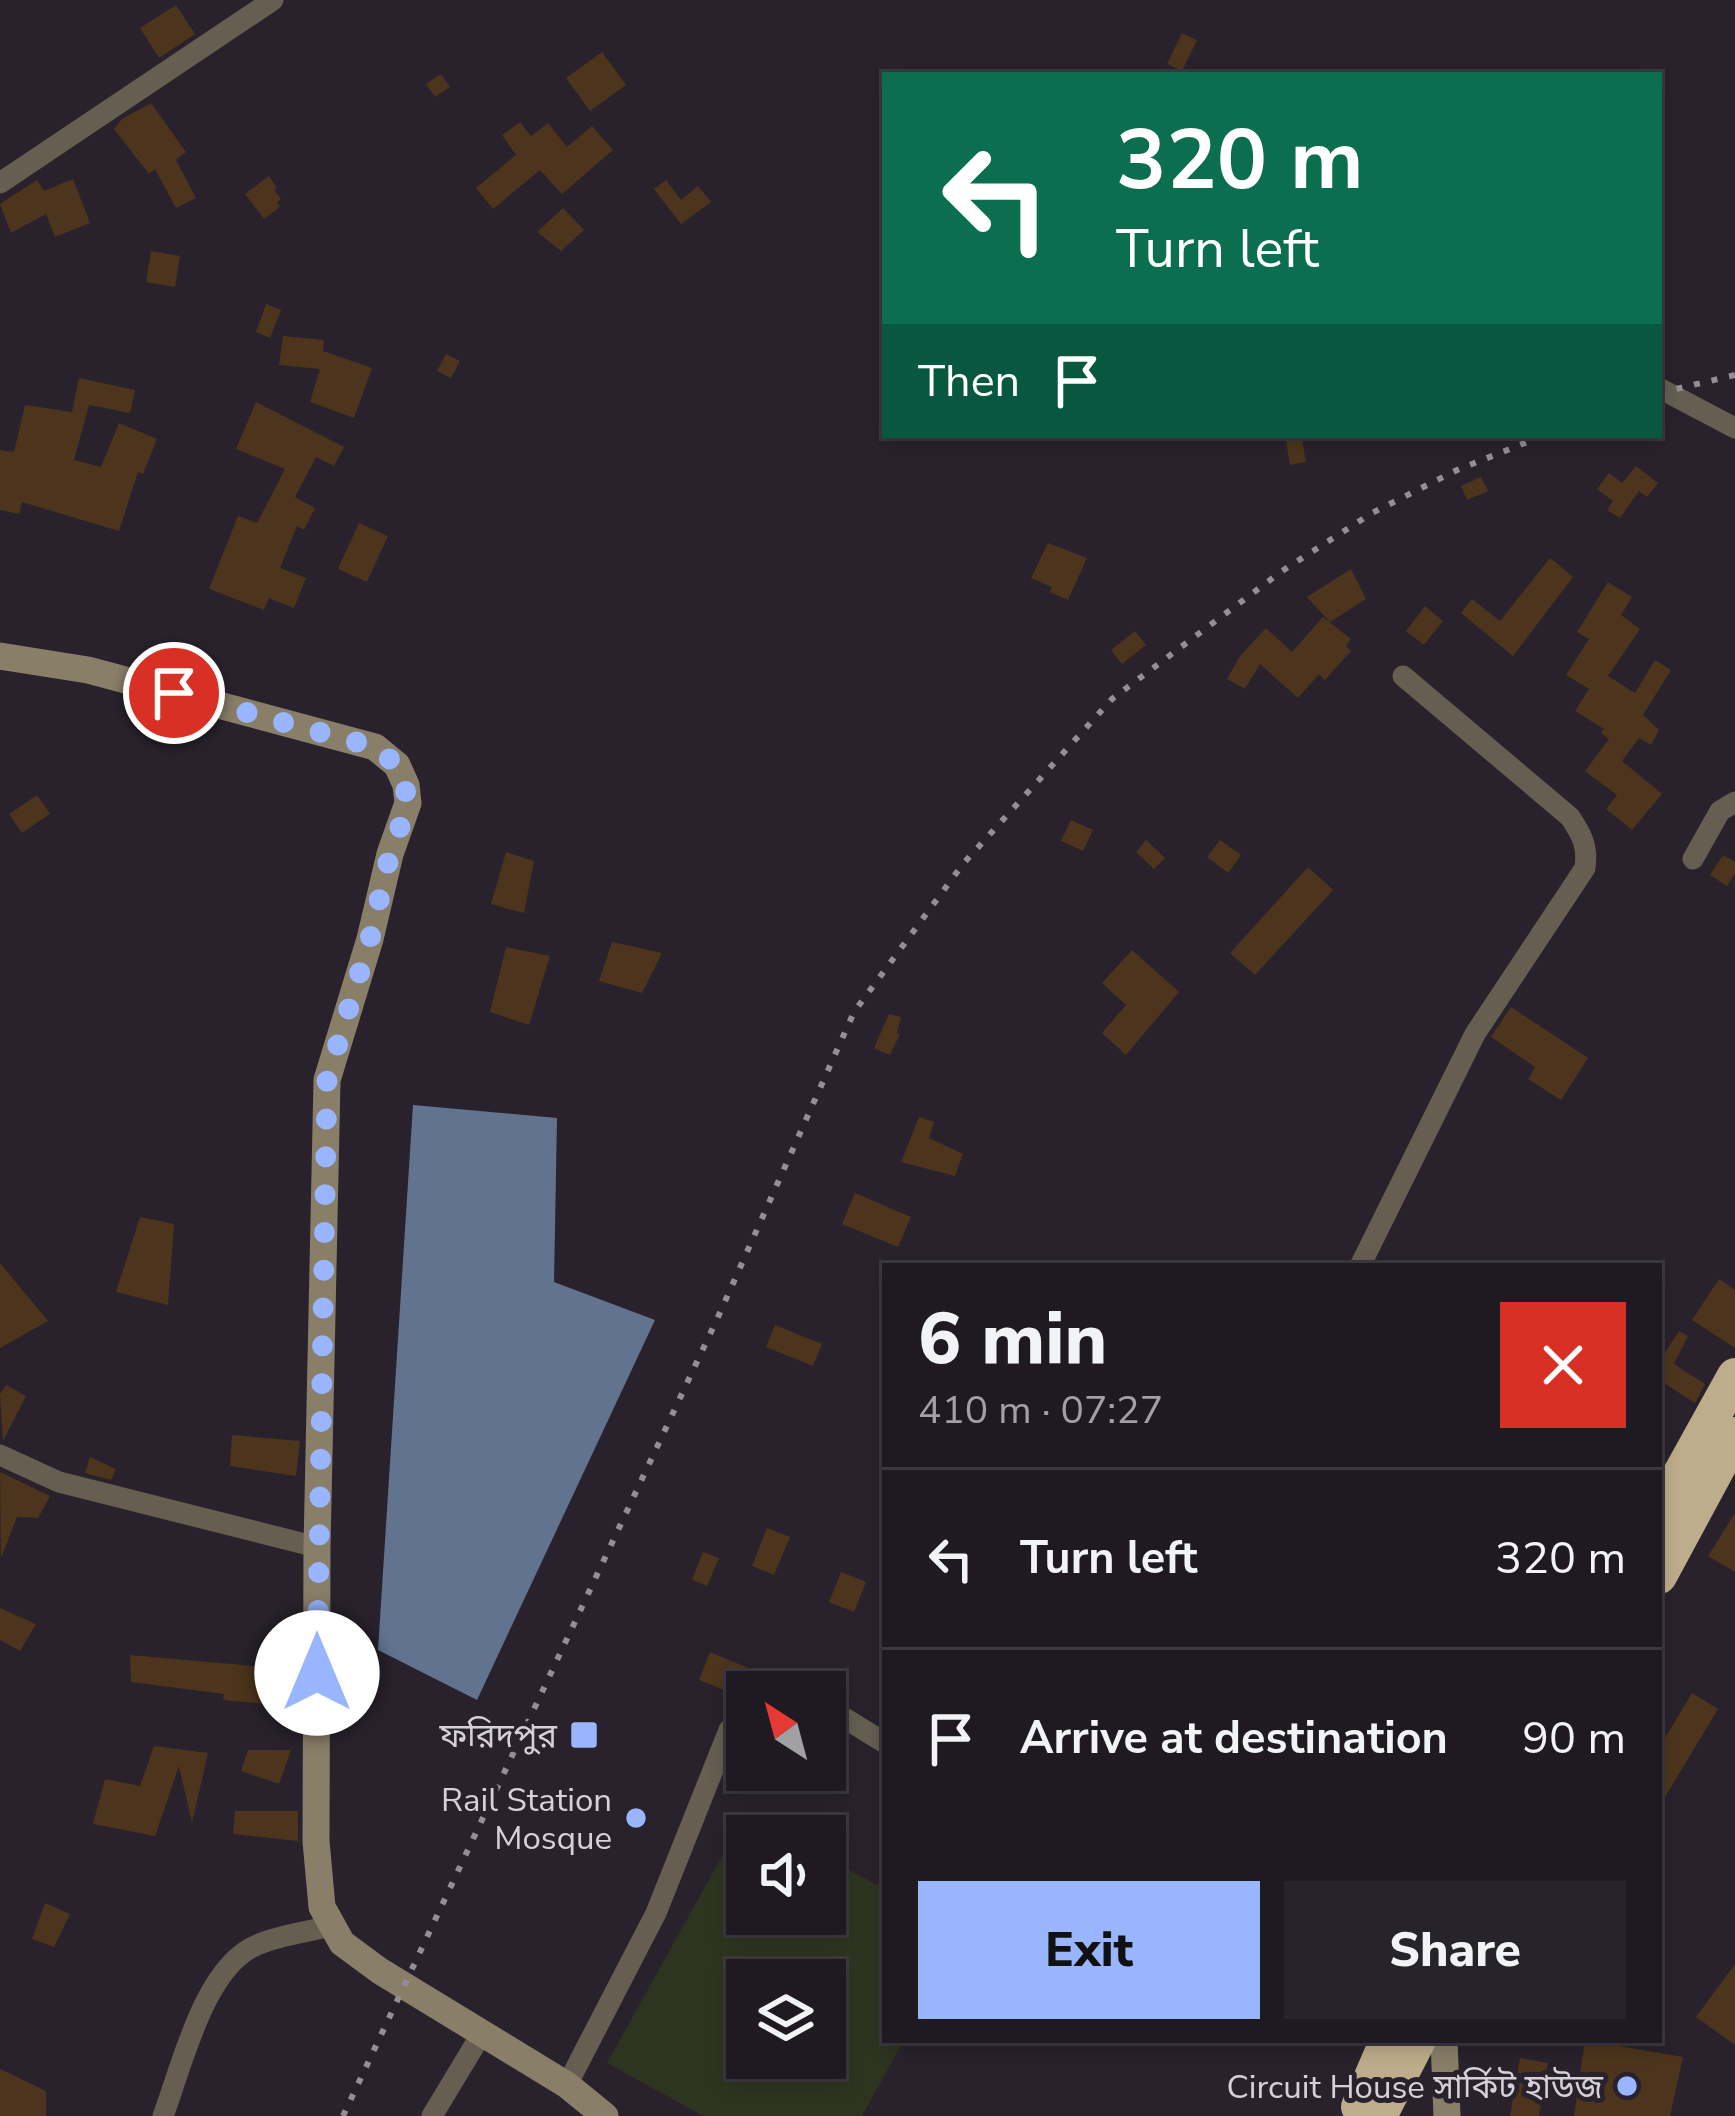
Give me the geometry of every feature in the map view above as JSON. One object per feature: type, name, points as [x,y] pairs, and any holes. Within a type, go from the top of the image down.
[{"type":"highway","points":[[1662,1508],[1735,1376]]},
{"type":"highway","points":[[1662,1570],[1735,1435]]},
{"type":"highway","points":[[1355,2116],[1387,2043]]},
{"type":"highway","points":[[1379,2116],[1416,2043]]},
{"type":"street","points":[[0,183],[273,0]]},
{"type":"street","points":[[1662,390],[1735,428]]},
{"type":"street","points":[[0,656],[88,670],[375,747],[398,766],[406,785],[409,803],[390,854],[327,1080],[317,1547],[316,1841],[322,1907],[342,1943],[567,2085],[605,2116]]},
{"type":"street","points":[[1361,1263],[1475,1034],[1585,868],[1587,852],[1570,817],[1403,676]]},
{"type":"street","points":[[1693,859],[1720,811],[1735,802]]},
{"type":"street","points":[[0,1455],[59,1482],[317,1547]]},
{"type":"street","points":[[846,1719],[882,1741]]},
{"type":"street","points":[[567,2085],[656,1912],[726,1737]]},
{"type":"street","points":[[164,2116],[202,2014],[226,1968],[258,1944],[331,1926]]},
{"type":"street","points":[[432,2116],[482,2033]]},
{"type":"street","points":[[1444,2043],[1447,2116]]},
{"type":"green space","points":[[726,1849],[726,1935],[846,1935],[846,1868],[877,1885],[882,1878],[882,2043],[902,2043],[862,2116],[703,2116],[607,2063]]},
{"type":"water","points":[[413,1105],[557,1118],[554,1282],[655,1320],[477,1700],[378,1650]]},
{"type":"building","points":[[176,5],[195,34],[159,58],[140,28]]},
{"type":"building","points":[[1182,33],[1197,40],[1182,71],[1167,64]]},
{"type":"building","points":[[602,52],[626,85],[590,111],[566,78]]},
{"type":"building","points":[[441,74],[450,87],[435,97],[426,84]]},
{"type":"building","points":[[151,103],[186,152],[176,160],[196,198],[176,208],[155,169],[149,174],[114,129]]},
{"type":"building","points":[[520,122],[531,136],[548,123],[567,147],[592,126],[613,150],[562,194],[540,170],[493,209],[476,188],[516,155],[502,135]]},
{"type":"building","points":[[269,176],[281,199],[280,207],[264,219],[245,194]]},
{"type":"building","points":[[73,179],[90,223],[55,237],[46,214],[11,233],[0,204],[37,180],[44,191]]},
{"type":"building","points":[[666,180],[681,200],[698,186],[711,202],[681,224],[654,189]]},
{"type":"building","points":[[563,208],[584,230],[561,251],[537,232]]},
{"type":"building","points":[[151,251],[180,256],[175,287],[146,282]]},
{"type":"building","points":[[266,304],[281,310],[270,338],[256,332]]},
{"type":"building","points":[[283,336],[324,340],[323,351],[372,368],[354,418],[310,402],[320,369],[279,365]]},
{"type":"building","points":[[446,354],[460,361],[451,378],[437,371]]},
{"type":"building","points":[[79,378],[135,390],[130,413],[89,405],[74,460],[101,467],[119,423],[157,439],[143,474],[138,472],[119,531],[22,502],[19,514],[0,510],[0,450],[14,452],[25,405],[72,412]]},
{"type":"building","points":[[256,402],[344,447],[334,466],[316,457],[295,497],[315,508],[304,530],[297,526],[280,568],[306,578],[294,608],[269,598],[264,610],[209,589],[238,516],[257,523],[285,469],[236,449]]},
{"type":"building","points":[[1286,438],[1302,438],[1306,462],[1290,465]]},
{"type":"building","points":[[1636,466],[1658,483],[1647,497],[1639,491],[1620,518],[1607,510],[1613,501],[1597,489],[1609,473],[1622,483]]},
{"type":"building","points":[[1481,477],[1488,491],[1467,500],[1461,486]]},
{"type":"building","points":[[359,523],[388,536],[367,582],[338,569]]},
{"type":"building","points":[[1048,543],[1087,558],[1068,600],[1031,578]]},
{"type":"building","points":[[1550,558],[1573,577],[1513,656],[1461,613],[1472,599],[1500,621]]},
{"type":"building","points":[[1351,569],[1366,599],[1330,622],[1307,597]]},
{"type":"building","points":[[1608,582],[1632,597],[1621,615],[1640,629],[1608,676],[1635,693],[1655,660],[1671,670],[1643,715],[1659,730],[1651,745],[1639,738],[1622,761],[1662,794],[1632,830],[1606,809],[1617,795],[1585,771],[1609,739],[1601,733],[1604,729],[1575,711],[1589,689],[1566,675],[1589,639],[1577,632]]},
{"type":"building","points":[[1425,606],[1443,621],[1424,645],[1406,631]]},
{"type":"building","points":[[1323,617],[1351,639],[1346,646],[1351,651],[1325,680],[1319,674],[1298,698],[1260,664],[1245,689],[1227,679],[1240,656],[1266,628],[1292,652]]},
{"type":"building","points":[[1135,631],[1146,645],[1122,664],[1111,650]]},
{"type":"building","points":[[37,795],[50,814],[22,833],[9,814]]},
{"type":"building","points":[[1071,820],[1093,830],[1083,851],[1061,841]]},
{"type":"building","points":[[1146,840],[1165,858],[1154,869],[1136,852]]},
{"type":"building","points":[[1220,840],[1241,855],[1228,873],[1207,857]]},
{"type":"building","points":[[506,852],[534,861],[524,913],[491,904]]},
{"type":"building","points":[[1723,855],[1735,862],[1727,886],[1710,875]]},
{"type":"building","points":[[1308,867],[1333,890],[1255,975],[1230,953]]},
{"type":"building","points":[[612,942],[662,953],[642,993],[599,981]]},
{"type":"building","points":[[506,947],[550,956],[529,1025],[490,1012]]},
{"type":"building","points":[[1132,950],[1179,992],[1126,1055],[1102,1033],[1126,1005],[1102,983]]},
{"type":"building","points":[[1511,1007],[1588,1058],[1561,1100],[1528,1079],[1535,1067],[1491,1037]]},
{"type":"building","points":[[889,1014],[901,1017],[900,1034],[890,1055],[874,1048]]},
{"type":"building","points":[[919,1117],[934,1122],[929,1138],[963,1154],[955,1176],[901,1162]]},
{"type":"building","points":[[855,1193],[911,1217],[898,1247],[842,1224]]},
{"type":"building","points":[[140,1217],[174,1224],[168,1305],[116,1292]]},
{"type":"building","points":[[0,1263],[48,1321],[0,1348]]},
{"type":"building","points":[[1719,1279],[1735,1290],[1735,1348],[1692,1320]]},
{"type":"building","points":[[775,1325],[822,1344],[813,1366],[766,1347]]},
{"type":"building","points":[[1679,1331],[1688,1336],[1674,1364],[1705,1384],[1695,1403],[1664,1383],[1662,1387],[1662,1357]]},
{"type":"building","points":[[6,1385],[26,1396],[3,1441],[0,1394]]},
{"type":"building","points":[[232,1435],[300,1441],[296,1476],[230,1466]]},
{"type":"building","points":[[90,1457],[116,1469],[111,1480],[85,1473]]},
{"type":"building","points":[[0,1472],[50,1496],[38,1518],[17,1517],[1,1558]]},
{"type":"building","points":[[1735,1513],[1735,1572],[1708,1556]]},
{"type":"building","points":[[767,1528],[790,1537],[774,1575],[752,1566]]},
{"type":"building","points":[[703,1552],[719,1558],[707,1586],[692,1580]]},
{"type":"building","points":[[841,1572],[866,1582],[854,1612],[829,1602]]},
{"type":"building","points":[[0,1608],[36,1624],[20,1651],[0,1640]]},
{"type":"building","points":[[710,1652],[748,1668],[726,1671],[726,1691],[699,1680]]},
{"type":"building","points":[[130,1655],[299,1670],[298,1707],[223,1700],[224,1694],[131,1682]]},
{"type":"building","points":[[1692,1693],[1718,1709],[1662,1802],[1662,1743]]},
{"type":"building","points":[[154,1746],[208,1753],[192,1823],[179,1766],[155,1836],[93,1824],[105,1779],[140,1786]]},
{"type":"building","points":[[248,1750],[291,1750],[279,1784],[241,1771]]},
{"type":"building","points":[[235,1811],[298,1811],[298,1841],[233,1834]]},
{"type":"building","points":[[45,1903],[70,1914],[54,1947],[32,1939]]},
{"type":"building","points":[[1735,1964],[1735,2045],[1696,2017]]},
{"type":"building","name":"Circuit House সার্কিট হাউজ","points":[[1585,2043],[1683,2057],[1670,2116],[1574,2116]]},
{"type":"building","points":[[1520,2058],[1548,2063],[1539,2116],[1510,2116]]},
{"type":"building","points":[[0,2069],[46,2091],[46,2116],[0,2116]]},
{"type":"railway","points":[[1662,392],[1735,375]]},
{"type":"railway","points":[[343,2116],[718,1317],[854,1012],[963,864],[1112,699],[1282,571],[1372,513],[1457,470],[1537,438]]},
{"type":"place","name":"ফরিদপুর","points":[[584,1735]]},
{"type":"place","name":"Rail Station Mosque","points":[[636,1818]]},
{"type":"place","name":"Circuit House সার্কিট হাউজ","points":[[1627,2086]]},
{"type":"route","points":[[174,693],[375,747],[398,766],[409,803],[390,854],[327,1080],[317,1673]]}]
